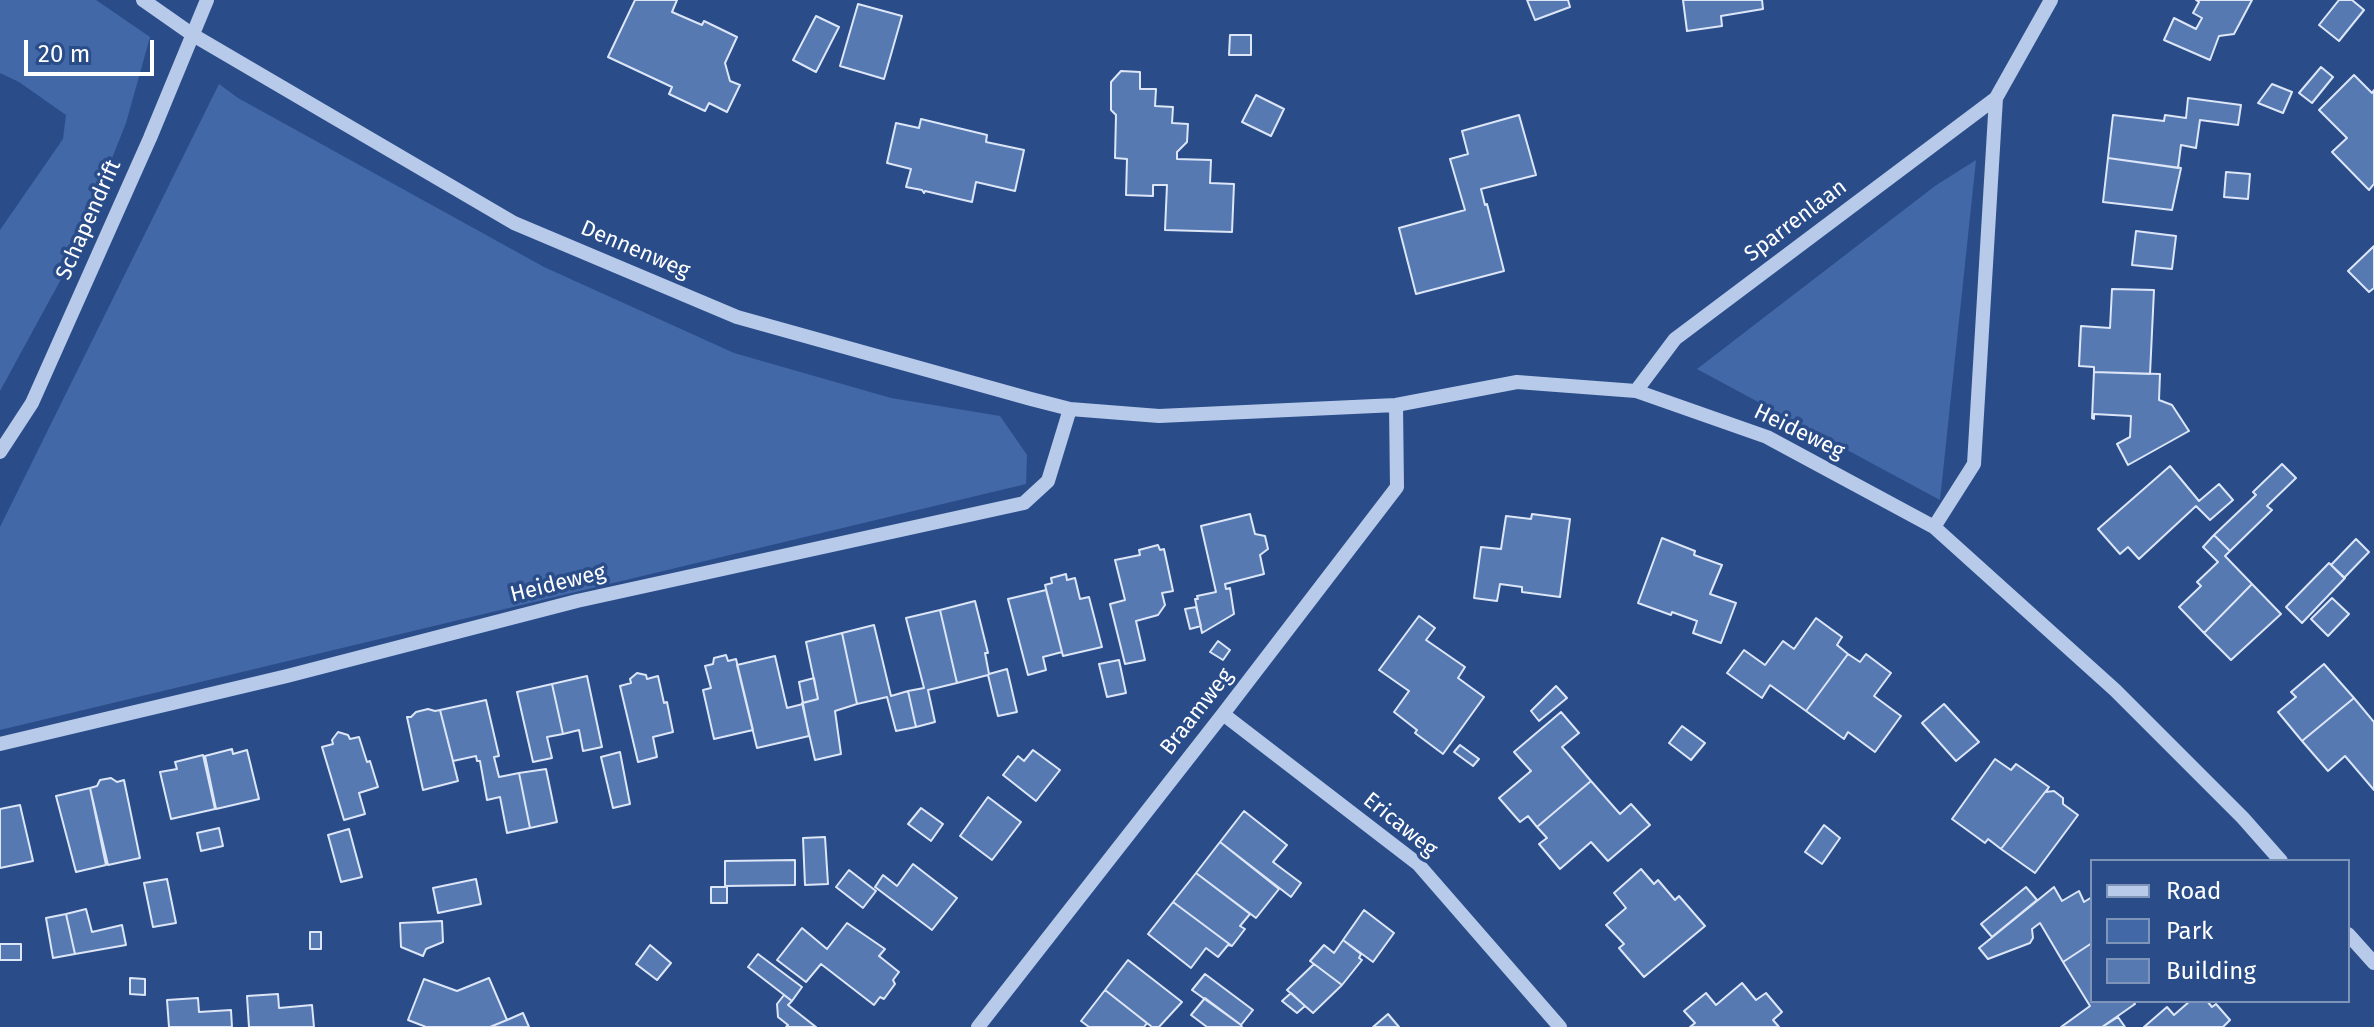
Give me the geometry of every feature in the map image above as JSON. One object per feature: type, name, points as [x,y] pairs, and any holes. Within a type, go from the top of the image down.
[{"type":"street","name":"Dennenweg","points":[[143,0],[193,35],[514,223],[737,317],[1070,409],[1159,416]]},
{"type":"street","name":"Schapendrift","points":[[0,452],[32,403],[150,138],[207,0]]},
{"type":"street","name":"Sparrenlaan","points":[[1636,391],[1675,339],[1996,98],[2051,0]]},
{"type":"street","name":"Sparrenlaan","points":[[1934,527],[1974,464],[1996,98]]},
{"type":"street","name":"Heideweg","points":[[1159,416],[1396,405],[1517,382],[1636,391],[1767,437],[1934,527],[2115,690],[2243,818],[2279,859]]},
{"type":"street","name":"Braamweg","points":[[978,1027],[1397,487],[1396,405]]},
{"type":"street","name":"Heideweg","points":[[0,744],[303,672],[577,601],[1024,503],[1048,481],[1070,409]]},
{"type":"street","name":"Ericaweg","points":[[1223,714],[1418,864],[1560,1027]]},
{"type":"street","points":[[2350,936],[2374,963]]},
{"type":"green space","points":[[0,0],[96,0],[150,37],[126,123],[72,259],[0,391],[0,230],[63,139],[66,115],[19,82],[0,73]]},
{"type":"green space","points":[[219,84],[238,98],[544,267],[734,353],[891,398],[1000,416],[1027,455],[1026,484],[0,730],[0,527]]},
{"type":"green space","points":[[1976,160],[1940,500],[1697,369],[1935,186]]},
{"type":"building","points":[[635,0],[677,0],[672,12],[702,25],[704,21],[737,37],[725,63],[730,81],[740,85],[727,112],[709,103],[705,111],[669,94],[672,87],[608,57]]},
{"type":"building","points":[[1527,0],[1568,0],[1570,7],[1535,20]]},
{"type":"building","points":[[1683,0],[1762,0],[1763,9],[1721,16],[1722,26],[1687,31]]},
{"type":"building","points":[[2196,0],[2252,0],[2234,34],[2219,36],[2210,60],[2164,40],[2174,18],[2196,29],[2202,18],[2193,13],[2199,2]]},
{"type":"building","points":[[2339,0],[2352,0],[2364,10],[2339,41],[2319,25]]},
{"type":"building","points":[[858,4],[902,16],[884,79],[840,66]]},
{"type":"building","points":[[816,16],[839,27],[816,72],[793,60]]},
{"type":"building","points":[[1230,35],[1251,35],[1251,55],[1229,55]]},
{"type":"building","points":[[2321,67],[2333,77],[2312,103],[2299,93]]},
{"type":"building","points":[[1121,71],[1140,72],[1140,89],[1156,89],[1155,106],[1173,107],[1172,123],[1188,124],[1187,142],[1177,152],[1177,159],[1211,160],[1210,183],[1234,184],[1232,232],[1165,230],[1167,185],[1153,185],[1153,196],[1126,195],[1127,159],[1115,158],[1116,115],[1111,110],[1111,82]]},
{"type":"building","points":[[2354,75],[2372,93],[2374,90],[2374,184],[2369,190],[2332,152],[2347,138],[2319,110]]},
{"type":"building","points":[[2272,84],[2292,92],[2283,113],[2258,103]]},
{"type":"building","points":[[1256,95],[1284,109],[1271,136],[1242,122]]},
{"type":"building","points":[[2188,98],[2241,105],[2238,125],[2200,120],[2196,148],[2181,145],[2178,168],[2108,158],[2113,115],[2164,121],[2165,115],[2186,118]]},
{"type":"building","points":[[1519,115],[1536,175],[1481,189],[1504,271],[1416,294],[1399,228],[1465,210],[1450,159],[1468,154],[1462,131]]},
{"type":"building","points":[[921,119],[987,135],[986,142],[1024,150],[1015,191],[976,182],[972,202],[906,187],[911,169],[887,163],[896,123],[919,128]]},
{"type":"building","points":[[2108,158],[2181,168],[2172,210],[2103,202]]},
{"type":"building","points":[[2226,172],[2250,174],[2248,199],[2224,197]]},
{"type":"building","points":[[2136,231],[2176,236],[2172,269],[2132,265]]},
{"type":"building","points":[[2374,246],[2374,288],[2369,292],[2348,271]]},
{"type":"building","points":[[2112,289],[2154,290],[2150,374],[2094,372],[2094,367],[2079,366],[2081,326],[2110,328]]},
{"type":"building","points":[[2094,372],[2160,374],[2159,400],[2172,405],[2189,431],[2128,465],[2117,444],[2130,437],[2131,416],[2094,414],[2092,418]]},
{"type":"building","points":[[2282,464],[2296,478],[2267,506],[2272,510],[2230,551],[2214,535],[2256,495],[2253,492]]},
{"type":"building","points":[[2170,466],[2199,501],[2219,484],[2233,500],[2210,520],[2196,506],[2139,559],[2128,547],[2120,554],[2098,529]]},
{"type":"building","points":[[1250,514],[1255,534],[1265,536],[1268,549],[1260,555],[1264,574],[1225,584],[1226,589],[1230,588],[1234,614],[1202,633],[1195,599],[1216,592],[1201,526]]},
{"type":"building","points":[[1532,514],[1570,519],[1560,597],[1522,592],[1522,587],[1500,584],[1497,601],[1474,598],[1481,547],[1501,549],[1506,516],[1531,519]]},
{"type":"building","points":[[2214,535],[2230,551],[2225,556],[2252,584],[2204,633],[2179,607],[2201,586],[2197,582],[2218,562],[2203,547]]},
{"type":"building","points":[[1662,538],[1722,565],[1710,594],[1736,603],[1721,643],[1693,633],[1697,621],[1638,603]]},
{"type":"building","points":[[2356,539],[2369,552],[2344,578],[2331,565]]},
{"type":"building","points":[[1158,545],[1160,550],[1164,549],[1173,591],[1162,593],[1165,605],[1158,615],[1136,621],[1145,660],[1125,664],[1110,604],[1125,600],[1115,560],[1140,555],[1139,550]]},
{"type":"building","points":[[2329,563],[2345,578],[2302,623],[2286,607]]},
{"type":"building","points":[[1066,574],[1067,580],[1075,578],[1080,599],[1089,597],[1102,647],[1063,656],[1045,585],[1052,583],[1051,578]]},
{"type":"building","points":[[2252,584],[2281,614],[2231,660],[2204,633]]},
{"type":"building","points":[[1046,590],[1062,652],[1043,657],[1046,670],[1028,675],[1008,599]]},
{"type":"building","points":[[2332,598],[2349,614],[2328,636],[2311,619]]},
{"type":"building","points":[[975,601],[988,653],[985,653],[989,674],[1007,669],[1017,712],[998,716],[988,675],[957,683],[940,610]]},
{"type":"building","points":[[1196,607],[1201,626],[1190,629],[1185,609]]},
{"type":"building","points":[[940,610],[957,683],[928,690],[935,722],[916,727],[908,691],[924,688],[906,618]]},
{"type":"building","points":[[1419,616],[1435,628],[1426,640],[1465,667],[1458,678],[1484,697],[1443,754],[1394,712],[1409,691],[1379,670]]},
{"type":"building","points":[[1816,618],[1842,637],[1837,645],[1848,654],[1806,711],[1770,685],[1762,698],[1727,673],[1744,650],[1765,665],[1783,641],[1794,649]]},
{"type":"building","points":[[874,625],[891,696],[908,691],[916,727],[896,731],[887,697],[857,704],[842,633]]},
{"type":"building","points":[[842,633],[857,704],[835,711],[841,754],[815,760],[802,703],[818,699],[806,642]]},
{"type":"building","points":[[1218,641],[1230,650],[1223,660],[1210,652]]},
{"type":"building","points":[[1848,654],[1860,662],[1866,654],[1891,673],[1874,696],[1901,716],[1875,752],[1848,732],[1844,739],[1806,711]]},
{"type":"building","points":[[726,655],[728,661],[736,659],[753,730],[714,739],[703,690],[711,688],[705,666],[713,664],[714,658]]},
{"type":"building","points":[[775,656],[787,708],[803,704],[809,736],[757,748],[737,665]]},
{"type":"building","points":[[1119,660],[1126,693],[1107,697],[1099,664]]},
{"type":"building","points":[[2324,664],[2354,698],[2302,741],[2278,712],[2296,697],[2291,692]]},
{"type":"building","points":[[637,673],[646,675],[647,679],[658,676],[673,732],[653,737],[657,757],[638,762],[620,686],[631,683],[630,679]]},
{"type":"building","points":[[587,676],[602,747],[583,751],[579,730],[563,734],[552,684]]},
{"type":"building","points":[[814,678],[818,699],[803,703],[799,682]]},
{"type":"building","points":[[552,684],[563,734],[547,737],[552,758],[533,762],[517,692]]},
{"type":"building","points":[[1556,686],[1567,698],[1539,721],[1531,711]]},
{"type":"building","points":[[2354,698],[2374,722],[2374,790],[2345,756],[2328,771],[2302,741]]},
{"type":"building","points":[[486,700],[499,756],[494,757],[499,777],[519,773],[530,828],[507,833],[500,797],[487,800],[480,761],[476,756],[453,761],[440,710]]},
{"type":"building","points":[[1944,704],[1979,742],[1956,761],[1922,723]]},
{"type":"building","points":[[428,709],[440,710],[458,781],[423,790],[407,717]]},
{"type":"building","points":[[1561,712],[1579,733],[1562,747],[1591,781],[1537,827],[1528,816],[1520,822],[1499,798],[1531,771],[1514,752]]},
{"type":"building","points":[[1682,726],[1705,743],[1691,760],[1669,743]]},
{"type":"building","points":[[338,732],[348,735],[350,739],[359,737],[378,787],[359,793],[365,814],[344,820],[322,747],[333,744],[332,740]]},
{"type":"building","points":[[1460,745],[1479,759],[1473,766],[1454,752]]},
{"type":"building","points":[[232,749],[233,754],[247,750],[259,799],[216,809],[205,756]]},
{"type":"building","points":[[1033,750],[1060,770],[1036,801],[1003,775],[1018,756],[1024,761]]},
{"type":"building","points":[[620,752],[630,804],[613,808],[601,757]]},
{"type":"building","points":[[203,755],[215,809],[171,819],[160,772],[177,769],[175,762]]},
{"type":"building","points":[[1995,759],[2011,770],[2016,764],[2049,787],[2001,849],[1988,839],[1985,843],[1952,819]]},
{"type":"building","points":[[546,769],[557,822],[530,828],[519,773]]},
{"type":"building","points":[[111,778],[117,782],[124,780],[140,858],[108,865],[90,788],[97,786],[100,780]]},
{"type":"building","points":[[1591,781],[1620,814],[1631,804],[1650,825],[1608,861],[1591,842],[1560,869],[1539,844],[1547,838],[1537,827]]},
{"type":"building","points":[[2049,787],[2046,792],[2054,791],[2063,798],[2063,804],[2078,815],[2035,873],[2001,849]]},
{"type":"building","points":[[90,788],[106,865],[76,872],[56,796]]},
{"type":"building","points":[[988,797],[1021,822],[992,860],[960,836]]},
{"type":"building","points":[[20,805],[33,861],[0,868],[0,809]]},
{"type":"building","points":[[921,808],[943,824],[931,841],[908,824]]},
{"type":"building","points":[[1244,811],[1287,845],[1273,862],[1301,883],[1291,897],[1220,842]]},
{"type":"building","points":[[1824,825],[1840,838],[1822,864],[1805,852]]},
{"type":"building","points":[[219,828],[223,846],[201,851],[197,833]]},
{"type":"building","points":[[349,829],[362,877],[341,882],[328,835]]},
{"type":"building","points":[[825,837],[828,884],[805,885],[803,838]]},
{"type":"building","points":[[1220,842],[1279,889],[1256,918],[1196,873]]},
{"type":"building","points":[[795,860],[795,885],[725,886],[725,861]]},
{"type":"building","points":[[913,864],[957,898],[932,930],[875,887],[883,875],[897,886]]},
{"type":"building","points":[[1641,869],[1654,884],[1658,880],[1675,900],[1679,896],[1705,926],[1644,977],[1619,948],[1624,944],[1606,925],[1626,908],[1614,893]]},
{"type":"building","points":[[849,870],[876,891],[863,908],[836,887]]},
{"type":"building","points":[[1196,873],[1250,914],[1240,926],[1245,929],[1232,946],[1173,902]]},
{"type":"building","points":[[167,879],[176,923],[153,927],[144,883]]},
{"type":"building","points":[[476,879],[481,904],[438,913],[433,888]]},
{"type":"building","points":[[711,887],[727,887],[727,903],[711,903]]},
{"type":"building","points":[[2026,887],[2037,900],[1992,937],[1981,924]]},
{"type":"building","points":[[2054,887],[2062,901],[2079,891],[2084,902],[2090,898],[2090,944],[2063,962],[2040,923],[2032,929],[2030,943],[1988,959],[1979,948]]},
{"type":"building","points":[[1173,902],[1232,946],[1228,945],[1218,957],[1206,948],[1191,968],[1148,934]]},
{"type":"building","points":[[86,909],[92,932],[122,925],[126,945],[75,954],[66,914]]},
{"type":"building","points":[[1364,910],[1394,933],[1373,962],[1343,940]]},
{"type":"building","points":[[66,914],[75,954],[53,958],[46,918]]},
{"type":"building","points":[[442,921],[443,942],[426,949],[423,956],[401,947],[400,923]]},
{"type":"building","points":[[847,923],[885,949],[879,956],[899,972],[884,999],[880,997],[874,1005],[821,964],[806,982],[777,960],[802,928],[827,949]]},
{"type":"building","points":[[310,932],[321,932],[321,949],[310,949]]},
{"type":"building","points":[[1343,940],[1361,954],[1359,958],[1362,960],[1342,985],[1310,961],[1324,945],[1334,953]]},
{"type":"building","points":[[0,944],[21,944],[21,960],[0,960]]},
{"type":"building","points":[[2090,944],[2090,1003],[2135,1004],[2102,1027],[2061,1027],[2090,1006],[2063,962]]},
{"type":"building","points":[[650,945],[671,963],[657,980],[636,964]]},
{"type":"building","points":[[758,954],[802,987],[792,1001],[748,967]]},
{"type":"building","points":[[1128,960],[1182,1002],[1159,1027],[1152,1027],[1105,990]]},
{"type":"building","points":[[1314,964],[1342,985],[1313,1013],[1287,990]]},
{"type":"building","points":[[1205,974],[1253,1010],[1241,1025],[1192,990]]},
{"type":"building","points":[[130,978],[145,979],[145,995],[130,994]]},
{"type":"building","points":[[489,978],[507,1020],[490,1027],[426,1027],[408,1020],[424,979],[457,991]]},
{"type":"building","points":[[1742,983],[1756,1000],[1766,993],[1782,1012],[1773,1020],[1779,1027],[1690,1027],[1695,1023],[1684,1011],[1706,993],[1716,1005]]},
{"type":"building","points":[[1105,990],[1147,1023],[1144,1027],[1089,1027],[1081,1021]]},
{"type":"building","points":[[1291,993],[1305,1006],[1297,1013],[1282,1001]]},
{"type":"building","points":[[278,994],[279,1008],[312,1005],[314,1027],[249,1027],[247,996]]},
{"type":"building","points":[[784,995],[792,1001],[788,1005],[816,1027],[786,1027],[788,1025],[778,1017],[777,1004]]},
{"type":"building","points":[[198,998],[199,1012],[231,1010],[232,1027],[169,1027],[167,1000]]},
{"type":"building","points":[[1205,998],[1242,1027],[1207,1027],[1191,1015]]},
{"type":"building","points":[[2188,1003],[2209,1003],[2212,1007],[2216,1004],[2230,1020],[2223,1027],[2144,1027],[2167,1007],[2174,1015]]},
{"type":"building","points":[[523,1013],[529,1027],[490,1027],[507,1020]]},
{"type":"building","points":[[1388,1014],[1399,1027],[1373,1027]]},
{"type":"building","points":[[2118,1017],[2125,1027],[2102,1027]]}]
